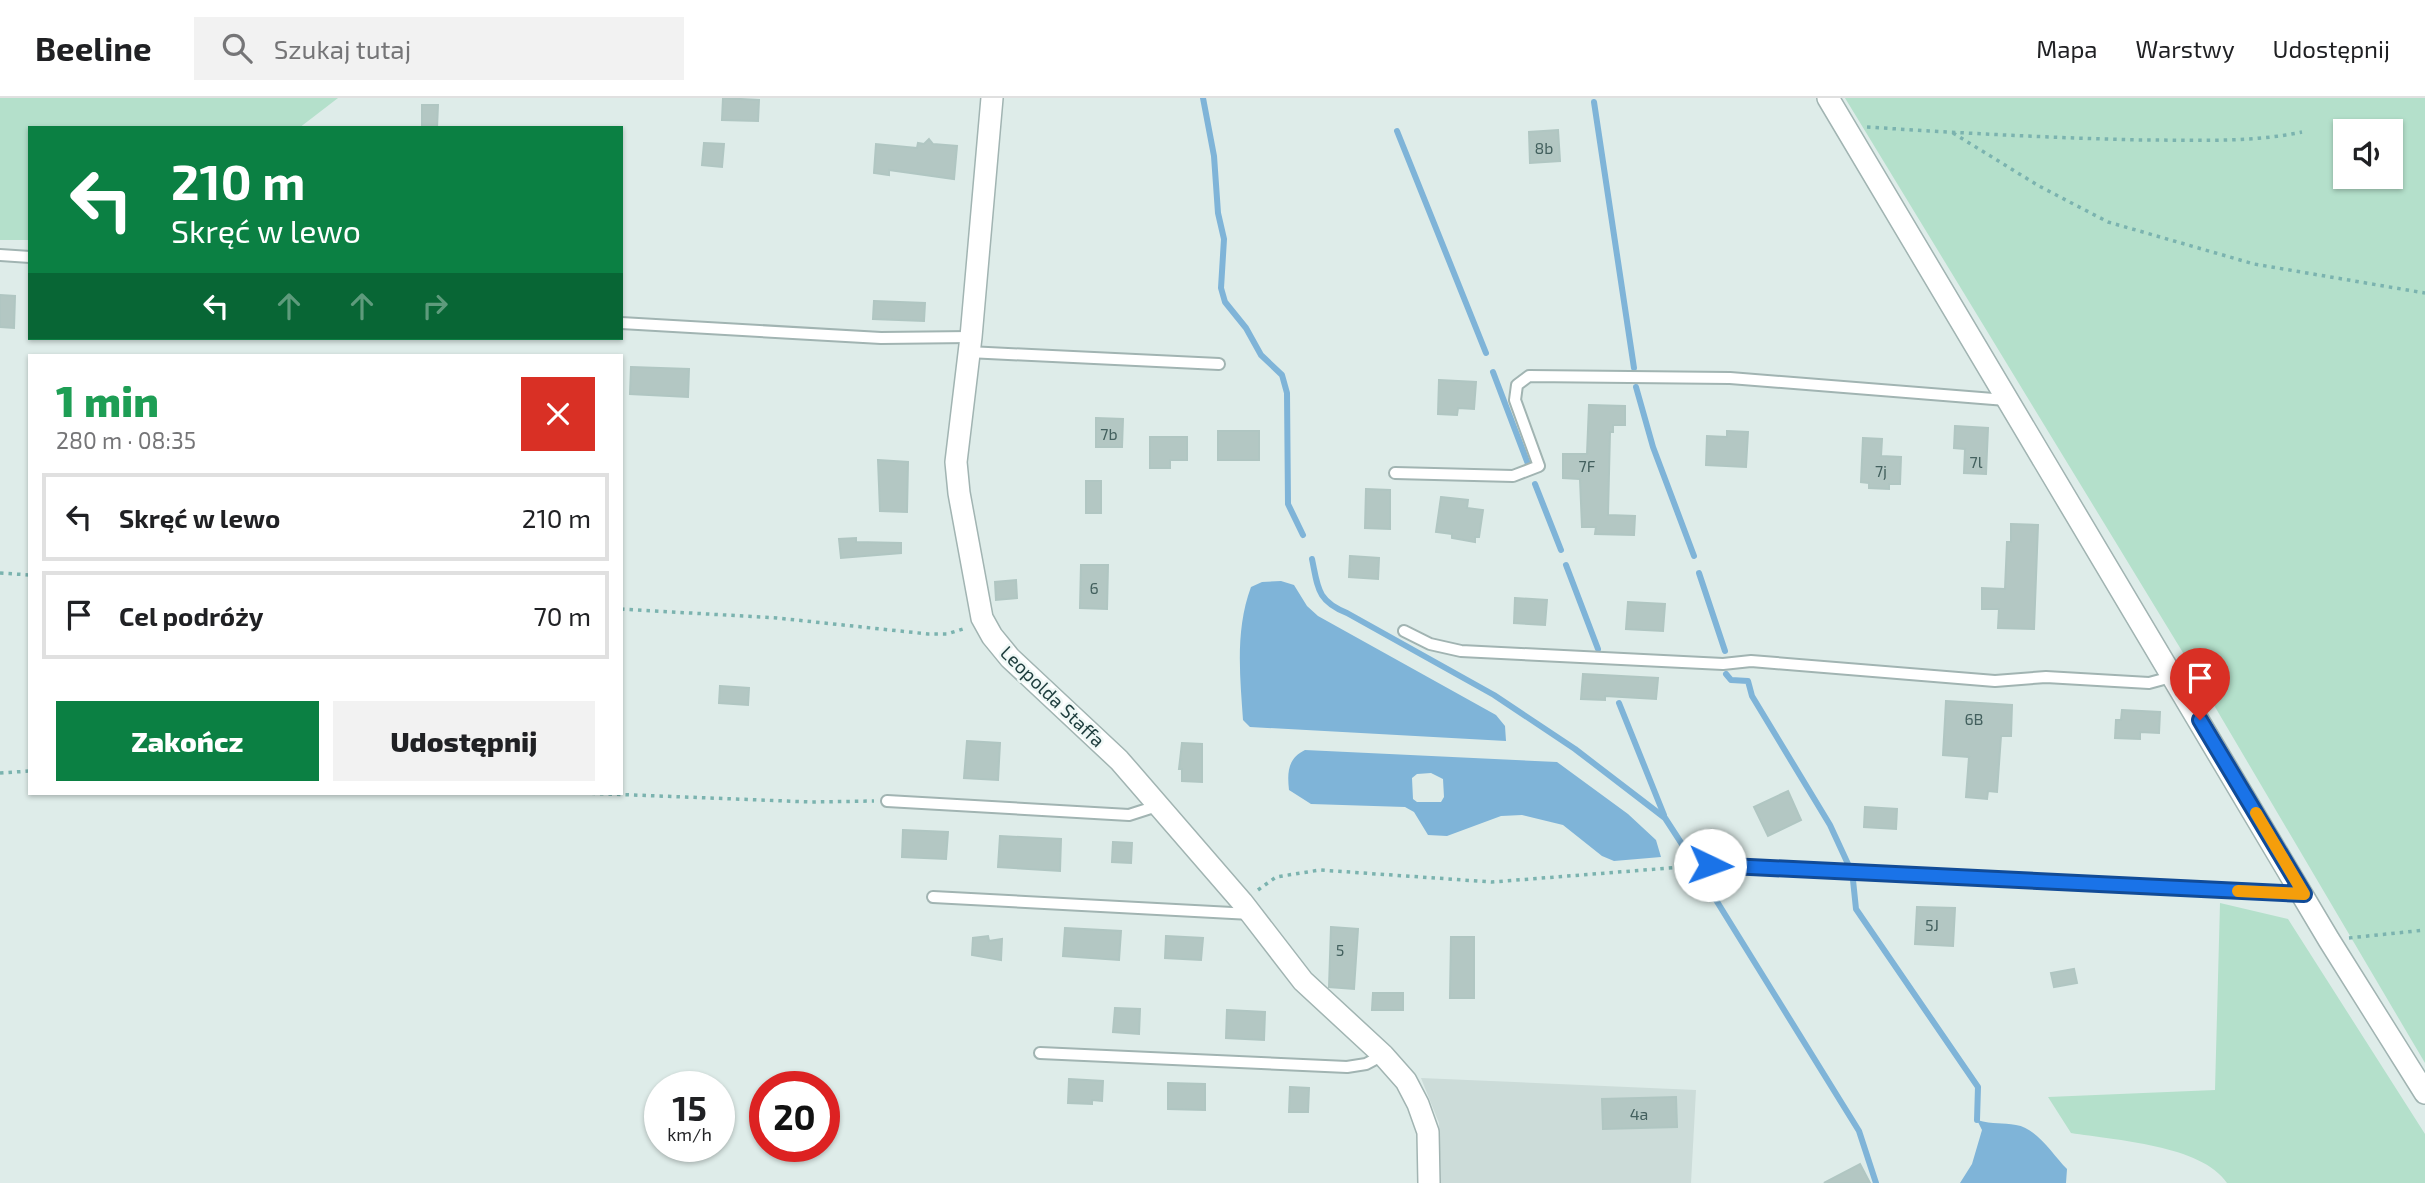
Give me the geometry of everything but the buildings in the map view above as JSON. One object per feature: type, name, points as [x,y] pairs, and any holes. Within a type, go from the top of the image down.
[{"type":"street","name":"Leopolda Staffa","points":[[992,98],[970,344],[956,462],[959,493],[982,618],[992,636],[1010,658],[1119,760],[1247,908],[1303,981],[1384,1055],[1406,1081],[1428,1132],[1429,1183]]},
{"type":"street","points":[[1828,98],[2006,400],[2175,676],[2329,940],[2425,1093]]},
{"type":"lane","points":[[0,255],[28,257]]},
{"type":"lane","points":[[623,323],[970,344],[1219,364]]},
{"type":"lane","points":[[1395,473],[1513,476],[1539,466],[1515,400],[1517,385],[1529,376],[1730,378],[2006,400]]},
{"type":"lane","points":[[1404,631],[1430,643],[1461,651],[1723,664],[1751,662],[1995,681],[2046,677],[2149,683],[2175,676]]},
{"type":"lane","points":[[887,801],[1129,815],[1157,806]]},
{"type":"lane","points":[[1710,865],[2304,894]]},
{"type":"lane","points":[[933,897],[1247,908]]},
{"type":"lane","points":[[1040,1053],[1347,1067],[1366,1064],[1384,1055]]},
{"type":"path","points":[[1844,125],[2034,138],[2206,140],[2277,138],[2302,132]]},
{"type":"path","points":[[1952,132],[2039,186],[2108,222],[2254,264],[2425,293]]},
{"type":"path","points":[[0,573],[28,575]]},
{"type":"path","points":[[623,609],[777,618],[928,634],[955,632],[982,618]]},
{"type":"path","points":[[0,773],[28,771]]},
{"type":"path","points":[[623,795],[811,802],[887,801]]},
{"type":"path","points":[[1247,908],[1276,877],[1320,870],[1492,882],[1710,865]]},
{"type":"path","points":[[2329,940],[2425,930]]},
{"type":"shaded area","points":[[1421,1078],[1696,1090],[1691,1183],[1441,1183],[1439,1123]]},
{"type":"green space","points":[[0,98],[338,98],[302,126],[28,126],[28,240],[0,240]]},
{"type":"green space","points":[[1845,98],[2425,98],[2425,1063],[2185,656]]},
{"type":"green space","points":[[2220,903],[2288,919],[2425,1134],[2425,1183],[2227,1183],[2215,1170],[2178,1152],[2071,1133],[2048,1097],[2215,1090]]},
{"type":"water","points":[[1281,581],[1294,585],[1307,606],[1318,616],[1496,715],[1505,726],[1506,741],[1250,727],[1243,720],[1240,670],[1246,603],[1251,587],[1262,582]]},
{"type":"water","points":[[1305,750],[1557,762],[1628,814],[1656,840],[1661,857],[1614,861],[1602,856],[1563,825],[1522,815],[1501,816],[1447,836],[1428,835],[1414,812],[1405,807],[1311,804],[1289,790],[1290,766],[1299,753]],"holes":[[[1431,773],[1443,779],[1444,797],[1441,802],[1417,802],[1413,799],[1412,778],[1417,774]]]},
{"type":"water","points":[[1977,1120],[2016,1125],[2031,1131],[2067,1169],[2066,1183],[1960,1183],[1972,1164],[1982,1130]]},
{"type":"waterway","points":[[1203,98],[1214,156],[1218,213],[1224,239],[1221,288],[1225,302],[1246,328],[1261,355],[1282,375],[1287,393],[1288,504],[1303,535]]},
{"type":"waterway","points":[[1594,102],[1634,368]]},
{"type":"waterway","points":[[1397,131],[1486,353]]},
{"type":"waterway","points":[[1493,372],[1528,464]]},
{"type":"waterway","points":[[1636,387],[1653,447],[1694,556]]},
{"type":"waterway","points":[[1535,484],[1561,550]]},
{"type":"waterway","points":[[1312,559],[1320,592],[1330,604],[1494,695],[1575,749],[1665,818],[1689,855]]},
{"type":"waterway","points":[[1566,565],[1598,649]]},
{"type":"waterway","points":[[1699,573],[1725,651]]},
{"type":"waterway","points":[[1726,674],[1731,680],[1748,681],[1752,696],[1830,825],[1848,864]]},
{"type":"waterway","points":[[1619,703],[1664,815]]},
{"type":"waterway","points":[[1703,879],[1859,1131],[1876,1183]]},
{"type":"waterway","points":[[1853,880],[1856,909],[1978,1087],[1977,1120]]},
{"type":"slow traffic","points":[[2238,891],[2304,894],[2256,813]]},
{"type":"route","points":[[1710,865],[2304,894],[2200,720]]}]
